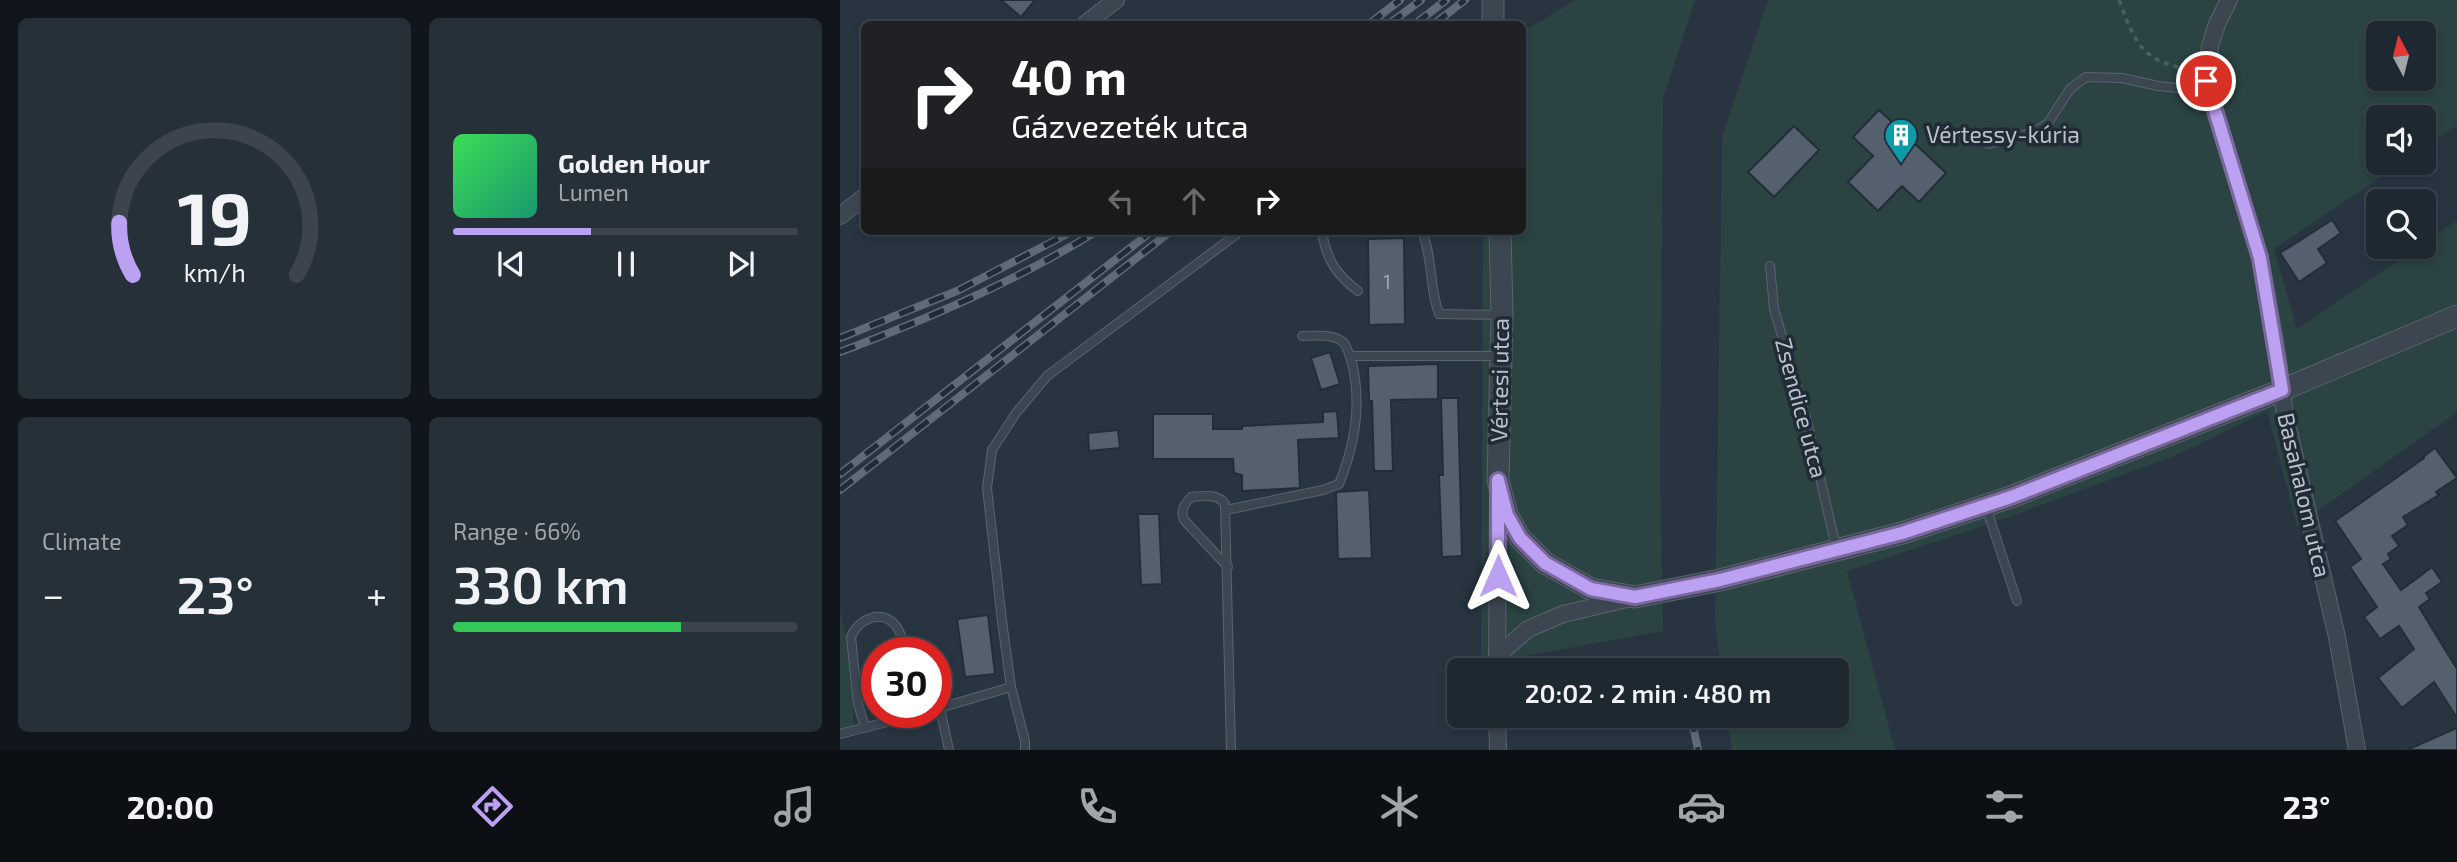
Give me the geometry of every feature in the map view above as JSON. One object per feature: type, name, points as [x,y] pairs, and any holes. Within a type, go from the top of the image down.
[{"type":"street","points":[[1089,21],[1116,0]]},
{"type":"street","points":[[1493,0],[1493,21]]},
{"type":"street","name":"Basahalom utca","points":[[2229,0],[2217,24],[2206,71],[2208,91],[2260,258],[2285,415],[2337,637],[2357,750]]},
{"type":"street","points":[[840,216],[861,199]]},
{"type":"street","name":"Vértesi utca","points":[[1497,658],[1502,315],[1500,235]]},
{"type":"street","points":[[1498,480],[1507,515],[1520,538],[1545,563],[1591,589],[1635,597],[1720,580],[1837,550],[1902,533],[1986,506],[2282,390],[2457,316]]},
{"type":"street","name":"Vértesi utca","points":[[1502,658],[1528,629],[1563,614],[1635,597]]},
{"type":"street","points":[[1497,728],[1497,750]]},
{"type":"lane","points":[[1989,144],[2034,132],[2048,123],[2070,89],[2086,77],[2122,78],[2158,86],[2208,91]]},
{"type":"lane","points":[[1026,750],[1011,687],[987,488],[992,450],[1016,414],[1047,376],[1236,235]]},
{"type":"lane","points":[[1324,235],[1326,257],[1341,278],[1358,291]]},
{"type":"lane","points":[[1424,235],[1433,298],[1440,314],[1502,315]]},
{"type":"lane","name":"Zsendice utca","points":[[1770,265],[1774,309],[1807,421],[1837,550]]},
{"type":"lane","points":[[1226,510],[1323,490],[1339,484],[1354,439],[1357,411],[1356,380],[1350,356],[1344,343],[1329,336],[1302,337]]},
{"type":"lane","points":[[1350,356],[1501,356]]},
{"type":"lane","points":[[1228,567],[1184,520],[1184,506],[1191,497],[1222,499],[1226,510],[1228,567],[1231,750]]},
{"type":"lane","points":[[1986,506],[2017,601]]},
{"type":"lane","points":[[861,716],[851,637],[854,629],[860,623],[875,617],[891,621],[902,637]]},
{"type":"lane","points":[[952,705],[1011,687]]},
{"type":"lane","points":[[840,734],[861,728]]},
{"type":"lane","points":[[943,728],[949,750]]},
{"type":"path","points":[[2119,0],[2133,40],[2152,58],[2206,71]]},
{"type":"green space","points":[[1575,0],[1695,0],[1663,98],[1660,472],[1663,631],[1514,658],[1481,658],[1483,235],[1526,235],[1526,31]]},
{"type":"green space","points":[[1768,0],[2457,0],[2457,125],[2436,140],[2436,105],[2366,105],[2366,175],[2384,175],[2274,249],[2297,329],[2400,259],[2436,259],[2436,235],[2457,220],[2457,412],[2297,526],[2267,411],[2174,456],[1992,523],[1847,571],[1895,750],[1732,750],[1729,728],[1849,728],[1849,658],[1720,658],[1715,622],[1722,137]]},
{"type":"green space","points":[[840,612],[851,660],[854,734],[840,733]]},
{"type":"building","points":[[1001,0],[1035,0],[1021,17]]},
{"type":"building","name":"Vértessy-kúria","points":[[1879,110],[1946,173],[1919,202],[1902,186],[1878,211],[1848,182],[1873,156],[1853,137]]},
{"type":"building","points":[[1794,126],[1819,150],[1774,197],[1748,172]]},
{"type":"building","points":[[2332,220],[2341,233],[2318,249],[2327,263],[2299,282],[2280,253]]},
{"type":"building","points":[[1404,238],[1405,324],[1369,325],[1368,239]]},
{"type":"building","points":[[1330,352],[1340,384],[1321,390],[1311,358]]},
{"type":"building","points":[[1438,364],[1438,399],[1391,400],[1393,471],[1374,471],[1368,366]]},
{"type":"building","points":[[1441,398],[1458,398],[1462,556],[1442,557],[1439,475],[1443,475]]},
{"type":"building","points":[[1337,411],[1339,438],[1298,440],[1300,488],[1242,491],[1242,475],[1234,473],[1233,459],[1153,459],[1153,414],[1213,414],[1213,429],[1242,429],[1242,426],[1323,422],[1323,412]]},
{"type":"building","points":[[1118,430],[1120,448],[1089,451],[1088,433]]},
{"type":"building","points":[[2435,448],[2457,478],[2436,492],[2439,495],[2403,517],[2408,525],[2392,536],[2399,546],[2388,554],[2391,559],[2383,564],[2401,590],[2432,567],[2442,582],[2426,593],[2430,599],[2419,607],[2457,669],[2457,718],[2434,682],[2402,708],[2378,678],[2414,649],[2399,626],[2380,639],[2364,617],[2377,607],[2350,567],[2361,559],[2335,521]]},
{"type":"building","points":[[1369,490],[1372,558],[1338,559],[1336,492]]},
{"type":"building","points":[[1138,514],[1159,514],[1162,584],[1141,585]]},
{"type":"building","points":[[988,615],[995,674],[965,677],[957,619]]},
{"type":"building","points":[[2457,728],[2457,750],[2407,750]]},
{"type":"railway","points":[[1373,21],[1400,0]]},
{"type":"railway","points":[[1393,21],[1421,0]]},
{"type":"railway","points":[[1419,21],[1446,0]]},
{"type":"railway","points":[[1438,21],[1465,0]]},
{"type":"railway","points":[[840,338],[957,291],[1065,235]]},
{"type":"railway","points":[[840,352],[972,298],[1090,235]]},
{"type":"railway","points":[[840,474],[1147,235]]},
{"type":"railway","points":[[840,490],[1166,235]]},
{"type":"railway","points":[[1693,728],[1698,750]]},
{"type":"place","name":"Vértessy-kúria","points":[[1901,165]]},
{"type":"route","points":[[1498,576],[1498,480],[1507,515],[1520,538],[1545,563],[1591,589],[1635,597],[1720,580],[1902,533],[2011,497],[2282,390],[2260,258],[2206,81]]}]
